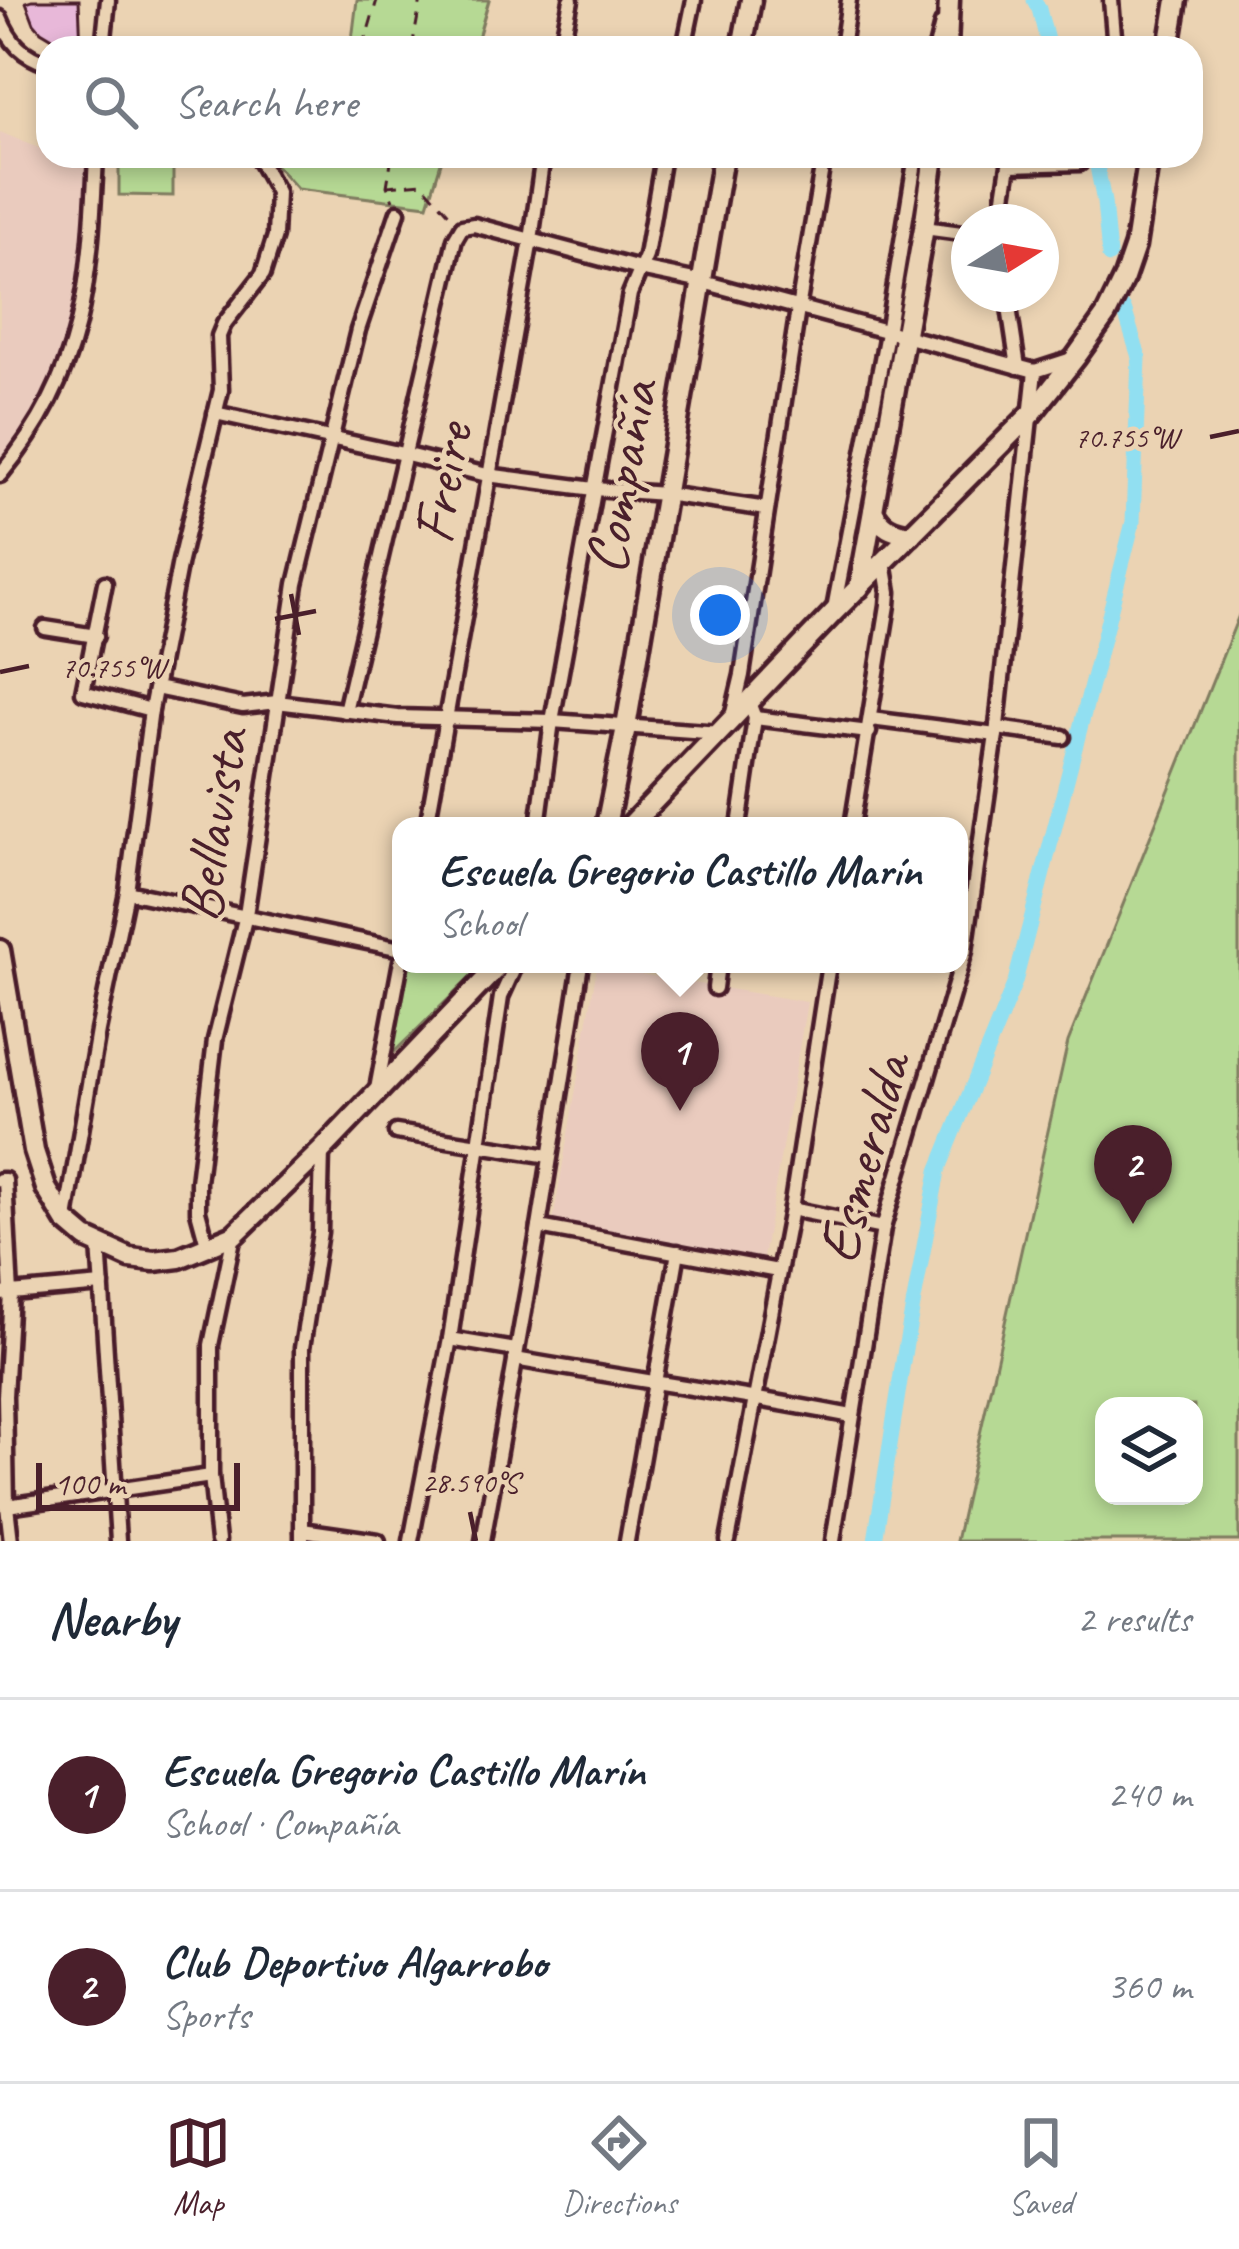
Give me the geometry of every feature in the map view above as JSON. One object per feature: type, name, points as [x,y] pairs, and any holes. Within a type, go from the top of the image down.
[{"type":"main road","points":[[744,36],[751,0]]},
{"type":"main road","points":[[948,36],[949,0]]},
{"type":"main road","points":[[1171,36],[1177,0]]},
{"type":"main road","name":"Compañía","points":[[612,817],[721,168]]},
{"type":"main road","points":[[859,588],[895,334],[924,228],[932,168]]},
{"type":"main road","points":[[639,817],[726,727],[752,711],[833,613],[1032,413],[1076,357],[1106,315],[1124,278],[1135,246],[1147,168]]},
{"type":"main road","points":[[873,511],[891,532],[911,535]]},
{"type":"main road","points":[[0,950],[34,1150],[46,1188],[66,1221],[86,1238],[130,1258],[154,1261],[178,1258],[235,1235],[488,973]]},
{"type":"street","points":[[104,36],[108,0]]},
{"type":"street","points":[[564,36],[571,0]]},
{"type":"street","points":[[686,36],[694,0]]},
{"type":"street","points":[[844,36],[849,0]]},
{"type":"street","points":[[939,36],[949,0]]},
{"type":"street","points":[[1111,0],[1114,36]]},
{"type":"street","points":[[0,19],[20,50],[36,58]]},
{"type":"street","points":[[1,473],[41,420],[72,351],[92,244],[95,168]]},
{"type":"street","points":[[66,1221],[127,892],[151,710],[221,390],[219,336],[262,274],[275,236],[277,192],[264,168]]},
{"type":"street","name":"Freire","points":[[429,817],[541,168]]},
{"type":"street","points":[[539,817],[552,722],[630,294],[646,256],[661,168]]},
{"type":"street","points":[[156,688],[243,706],[278,702],[398,717],[726,727],[742,675],[822,168]]},
{"type":"street","points":[[833,613],[895,334],[915,168]]},
{"type":"street","points":[[1003,204],[1009,168]]},
{"type":"street","name":"Bellavista","points":[[208,1248],[198,1211],[198,1182],[215,1040],[246,915],[296,584],[358,330],[398,212]]},
{"type":"street","points":[[345,710],[454,239],[462,227],[474,225],[703,282],[1035,371],[1076,357]]},
{"type":"street","points":[[924,228],[951,232]]},
{"type":"street","points":[[1010,312],[1018,367]]},
{"type":"street","name":"Esmeralda","points":[[968,913],[997,732],[1035,371]]},
{"type":"street","points":[[215,413],[487,476],[767,508]]},
{"type":"street","points":[[854,817],[889,592],[884,562]]},
{"type":"street","points":[[105,583],[83,692],[151,710]]},
{"type":"street","points":[[45,628],[95,636]]},
{"type":"street","points":[[740,817],[752,711],[742,675]]},
{"type":"street","points":[[752,711],[870,725],[1063,737]]},
{"type":"street","points":[[127,892],[392,948]]},
{"type":"street","points":[[376,1091],[399,973]]},
{"type":"street","points":[[411,1541],[450,1339],[501,997],[512,973]]},
{"type":"street","points":[[483,1541],[580,973]]},
{"type":"street","points":[[715,988],[717,973]]},
{"type":"street","points":[[728,1541],[791,1209],[828,973]]},
{"type":"street","name":"Esmeralda","points":[[833,1541],[883,1228],[955,973]]},
{"type":"street","points":[[396,1132],[549,1156]]},
{"type":"street","points":[[322,1150],[320,1232],[302,1348],[302,1535],[378,1541]]},
{"type":"street","points":[[3,1180],[11,1541]]},
{"type":"street","points":[[791,1209],[883,1228]]},
{"type":"street","points":[[539,1227],[778,1271]]},
{"type":"street","points":[[218,1541],[212,1476],[211,1346],[235,1235]]},
{"type":"street","points":[[99,1244],[118,1541]]},
{"type":"street","points":[[626,1541],[678,1252]]},
{"type":"street","points":[[6,1294],[102,1285]]},
{"type":"street","points":[[450,1339],[653,1383],[754,1396],[852,1416]]},
{"type":"street","points":[[7,1506],[212,1476]]},
{"type":"path","points":[[366,36],[377,0]]},
{"type":"path","points":[[414,36],[421,0]]},
{"type":"path","points":[[390,168],[387,186],[398,212]]},
{"type":"path","points":[[387,186],[422,183],[462,227]]},
{"type":"shaded area","points":[[0,132],[36,147],[36,168],[88,169],[71,344],[41,416],[0,467]]},
{"type":"shaded area","points":[[596,973],[633,973],[807,1002],[763,1258],[553,1221]]},
{"type":"green space","points":[[357,0],[489,0],[478,36],[352,36]]},
{"type":"green space","points":[[119,168],[173,168],[173,196],[119,195]]},
{"type":"green space","points":[[278,168],[439,168],[428,205],[297,189]]},
{"type":"green space","points":[[1239,615],[1239,1541],[956,1541],[1068,1042]]},
{"type":"green space","points":[[405,973],[475,973],[388,1058]]},
{"type":"building","points":[[79,0],[80,36],[49,36],[41,31],[26,2]]},
{"type":"waterway","points":[[1034,0],[1046,36]]},
{"type":"waterway","points":[[1097,168],[1109,256]]},
{"type":"waterway","points":[[875,1541],[938,1171],[1015,982],[1133,522],[1139,357],[1124,309]]},
{"type":"place","name":"Escuela Gregorio Castillo Marín","points":[[680,1111]]},
{"type":"place","name":"Club Deportivo Algarrobo","points":[[1133,1224]]}]
